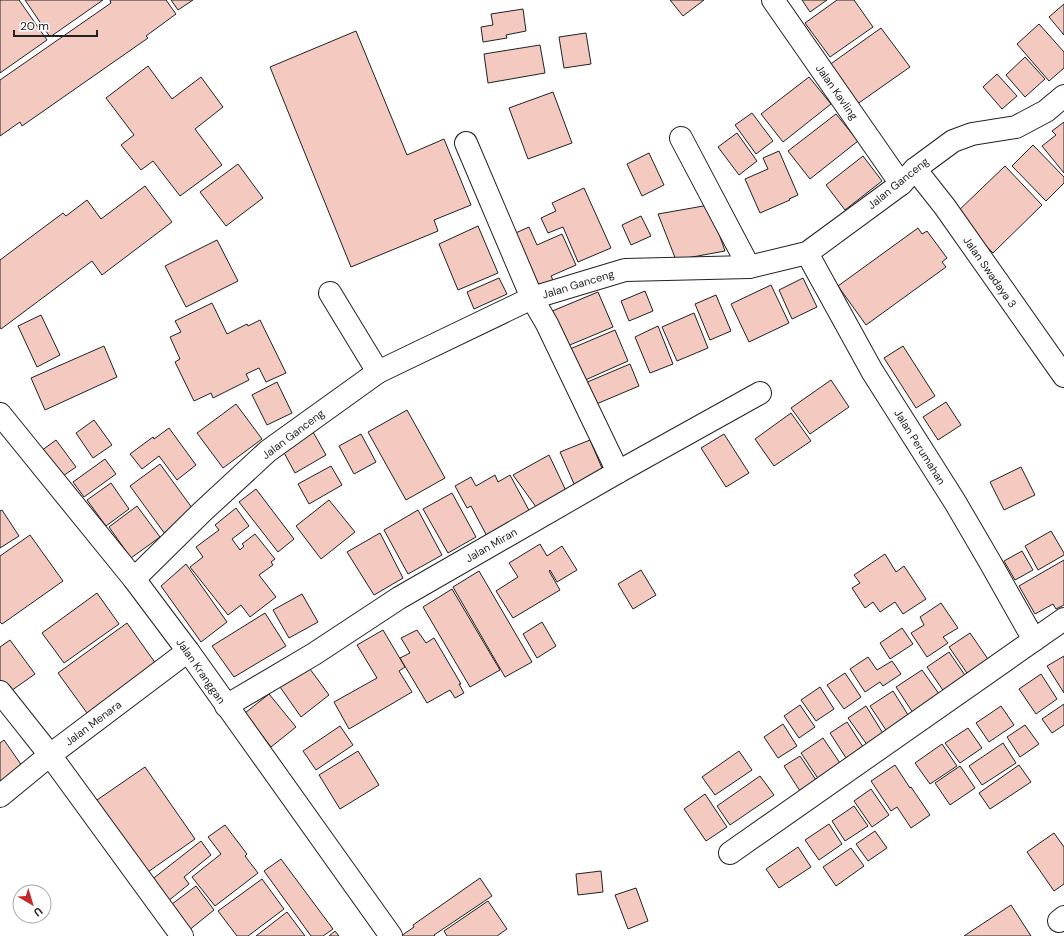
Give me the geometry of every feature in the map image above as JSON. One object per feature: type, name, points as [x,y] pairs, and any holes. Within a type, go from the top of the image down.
[{"type":"street","name":"Jalan Kavling","points":[[773,0],[908,176]]},
{"type":"street","name":"Jalan Ganceng","points":[[134,579],[203,511],[268,451],[378,372],[532,298],[625,270],[749,267],[807,253],[953,141],[972,134],[1016,127],[1046,111],[1064,96]]},
{"type":"street","points":[[681,138],[749,267]]},
{"type":"street","points":[[466,143],[532,298],[547,324],[618,472]]},
{"type":"street","name":"Jalan Swadaya 3","points":[[908,176],[945,207],[1064,376]]},
{"type":"street","name":"Jalan Perumahan","points":[[807,253],[872,371],[955,502],[1034,640]]},
{"type":"street","points":[[330,293],[378,372]]},
{"type":"street","name":"Jalan Miran","points":[[226,706],[314,654],[399,598],[618,472],[760,393]]},
{"type":"street","name":"Jalan Kranggan","points":[[0,414],[134,579],[188,651],[390,936]]},
{"type":"street","points":[[730,853],[1064,619]]},
{"type":"street","name":"Jalan Menara","points":[[0,796],[50,755],[188,651]]},
{"type":"street","points":[[0,692],[50,755],[182,936]]},
{"type":"building","points":[[0,0],[19,0],[47,40],[0,73]]},
{"type":"building","points":[[25,0],[103,0],[50,37]]},
{"type":"building","points":[[110,0],[166,0],[176,14],[146,36],[148,38],[22,126],[20,122],[0,136],[0,80],[111,3]]},
{"type":"building","points":[[171,0],[193,0],[178,10]]},
{"type":"building","points":[[670,0],[704,0],[683,16]]},
{"type":"building","points":[[802,0],[827,0],[810,12]]},
{"type":"building","points":[[837,0],[854,0],[873,27],[830,57],[805,23]]},
{"type":"building","points":[[1064,4],[1064,35],[1049,17]]},
{"type":"building","points":[[523,9],[526,31],[506,35],[507,38],[483,42],[481,27],[493,25],[491,14]]},
{"type":"building","points":[[1039,24],[1064,52],[1064,68],[1049,81],[1017,44]]},
{"type":"building","points":[[881,28],[910,67],[853,107],[825,68]]},
{"type":"building","points":[[356,31],[407,155],[444,139],[471,205],[434,220],[438,231],[351,267],[270,67]]},
{"type":"building","points":[[586,33],[591,64],[564,68],[559,37]]},
{"type":"building","points":[[540,45],[545,73],[488,83],[484,54]]},
{"type":"building","points":[[1025,57],[1045,79],[1025,97],[1006,75]]},
{"type":"building","points":[[148,66],[172,99],[201,77],[223,107],[195,129],[222,165],[180,196],[153,161],[141,170],[121,145],[134,135],[106,98]]},
{"type":"building","points":[[997,74],[1017,96],[1002,109],[983,87]]},
{"type":"building","points":[[809,77],[831,104],[783,142],[761,114]]},
{"type":"building","points":[[553,92],[572,143],[528,159],[509,108]]},
{"type":"building","points":[[752,113],[773,141],[756,154],[735,125]]},
{"type":"building","points":[[836,114],[858,141],[810,179],[788,151]]},
{"type":"building","points":[[1064,122],[1064,173],[1042,146],[1056,135],[1052,131]]},
{"type":"building","points":[[737,133],[757,161],[739,175],[718,147]]},
{"type":"building","points":[[1033,145],[1064,177],[1064,183],[1046,201],[1012,166]]},
{"type":"building","points":[[779,151],[798,195],[760,213],[745,179],[768,169],[763,158]]},
{"type":"building","points":[[649,153],[664,185],[642,196],[627,164]]},
{"type":"building","points":[[863,156],[882,181],[845,210],[826,185]]},
{"type":"building","points":[[238,164],[263,198],[226,226],[200,192]]},
{"type":"building","points":[[1005,166],[1042,205],[993,253],[955,214]]},
{"type":"building","points":[[145,186],[172,222],[102,275],[92,261],[1,329],[0,260],[63,213],[66,216],[87,200],[101,219]]},
{"type":"building","points":[[584,188],[611,248],[578,262],[563,227],[548,233],[541,218],[556,211],[552,203]]},
{"type":"building","points":[[709,205],[725,251],[676,260],[658,214]]},
{"type":"building","points":[[641,216],[651,236],[631,245],[622,225]]},
{"type":"building","points":[[478,226],[498,273],[458,290],[439,244]]},
{"type":"building","points":[[529,227],[537,245],[562,234],[576,265],[551,276],[553,280],[534,288],[511,235]]},
{"type":"building","points":[[918,228],[922,234],[927,231],[947,258],[942,262],[946,267],[866,325],[838,286]]},
{"type":"building","points":[[217,240],[238,281],[186,307],[165,266]]},
{"type":"building","points":[[499,278],[507,294],[474,309],[467,292]]},
{"type":"building","points":[[803,278],[817,307],[792,319],[779,290]]},
{"type":"building","points":[[771,285],[789,323],[749,342],[731,304]]},
{"type":"building","points":[[645,291],[653,311],[629,321],[621,301]]},
{"type":"building","points":[[598,292],[613,327],[565,347],[550,312]]},
{"type":"building","points":[[716,295],[731,331],[710,340],[695,304]]},
{"type":"building","points":[[212,303],[227,334],[247,324],[248,326],[260,320],[286,373],[266,382],[259,368],[246,374],[249,380],[213,398],[211,393],[194,401],[175,362],[180,359],[170,337],[181,332],[175,321]]},
{"type":"building","points":[[694,313],[708,348],[677,361],[662,327]]},
{"type":"building","points":[[41,315],[60,355],[37,367],[18,326]]},
{"type":"building","points":[[658,326],[673,364],[650,373],[635,337]]},
{"type":"building","points":[[615,330],[628,361],[583,381],[570,349]]},
{"type":"building","points":[[104,346],[117,377],[45,410],[31,378]]},
{"type":"building","points":[[903,346],[935,396],[916,408],[884,358]]},
{"type":"building","points":[[630,364],[639,386],[594,405],[585,383]]},
{"type":"building","points":[[831,380],[849,407],[810,434],[791,408]]},
{"type":"building","points":[[277,382],[292,413],[267,425],[252,395]]},
{"type":"building","points":[[946,402],[961,425],[938,440],[923,417]]},
{"type":"building","points":[[236,404],[262,439],[223,468],[197,433]]},
{"type":"building","points":[[407,410],[445,478],[406,500],[368,432]]},
{"type":"building","points":[[791,413],[811,441],[774,466],[755,439]]},
{"type":"building","points":[[94,420],[112,445],[93,458],[76,433]]},
{"type":"building","points":[[169,428],[196,465],[177,480],[159,456],[142,469],[130,454],[153,437],[154,439]]},
{"type":"building","points":[[313,432],[326,455],[295,473],[282,449]]},
{"type":"building","points":[[361,434],[376,462],[354,474],[339,446]]},
{"type":"building","points":[[724,434],[749,473],[726,487],[701,448]]},
{"type":"building","points":[[56,440],[76,467],[60,478],[41,451]]},
{"type":"building","points":[[590,440],[605,475],[575,486],[560,452]]},
{"type":"building","points":[[549,455],[568,495],[539,511],[513,475]]},
{"type":"building","points":[[105,459],[116,474],[84,497],[73,482]]},
{"type":"building","points":[[160,464],[195,512],[165,534],[130,486]]},
{"type":"building","points":[[331,466],[342,485],[309,504],[298,484]]},
{"type":"building","points":[[1021,467],[1035,495],[1004,510],[990,482]]},
{"type":"building","points":[[495,475],[498,482],[510,475],[531,514],[489,540],[471,506],[467,508],[455,486],[471,477],[476,486]]},
{"type":"building","points":[[111,483],[129,509],[106,526],[87,500]]},
{"type":"building","points":[[256,489],[294,539],[278,552],[239,502]]},
{"type":"building","points":[[452,493],[476,537],[448,553],[423,509]]},
{"type":"building","points":[[329,500],[355,532],[321,559],[296,526]]},
{"type":"building","points":[[137,506],[160,537],[131,558],[109,527]]},
{"type":"building","points":[[236,508],[249,526],[232,539],[240,550],[244,546],[242,544],[255,534],[275,559],[271,562],[273,565],[259,575],[276,597],[250,617],[241,605],[228,615],[190,567],[203,557],[196,547],[219,530],[215,525]]},
{"type":"building","points":[[2,510],[19,536],[0,548],[0,511]]},
{"type":"building","points":[[418,510],[442,555],[408,574],[384,530]]},
{"type":"building","points":[[1051,531],[1064,555],[1038,570],[1025,546]]},
{"type":"building","points":[[380,533],[403,578],[374,595],[347,552]]},
{"type":"building","points":[[30,535],[63,581],[2,624],[0,622],[0,556]]},
{"type":"building","points":[[540,544],[547,556],[562,546],[577,570],[557,582],[550,570],[549,571],[560,590],[513,618],[496,591],[518,577],[509,563]]},
{"type":"building","points":[[1022,551],[1033,570],[1015,580],[1004,561]]},
{"type":"building","points":[[885,554],[896,572],[904,566],[926,599],[903,614],[895,602],[880,612],[873,602],[865,608],[852,588],[860,583],[854,575]]},
{"type":"building","points":[[1064,560],[1064,605],[1056,609],[1053,604],[1035,614],[1019,586]]},
{"type":"building","points":[[186,564],[227,622],[201,642],[161,586]]},
{"type":"building","points":[[641,570],[656,595],[633,609],[618,584]]},
{"type":"building","points":[[479,571],[532,662],[505,677],[453,587]]},
{"type":"building","points":[[452,589],[500,670],[470,687],[423,607]]},
{"type":"building","points":[[97,593],[119,624],[64,663],[42,633]]},
{"type":"building","points":[[302,594],[318,622],[289,638],[273,610]]},
{"type":"building","points":[[941,603],[958,628],[943,637],[948,643],[927,657],[911,633],[924,625],[920,617]]},
{"type":"building","points":[[265,613],[286,646],[234,677],[212,646]]},
{"type":"building","points":[[542,622],[556,646],[537,658],[523,634]]},
{"type":"building","points":[[127,623],[156,664],[87,713],[58,673]]},
{"type":"building","points":[[902,628],[913,644],[890,659],[880,643]]},
{"type":"building","points":[[383,630],[405,667],[399,671],[412,692],[349,729],[334,702],[377,678],[357,645]]},
{"type":"building","points":[[417,630],[426,643],[434,638],[461,684],[459,684],[464,693],[455,698],[450,690],[427,703],[400,658],[410,653],[401,638]]},
{"type":"building","points":[[970,633],[992,665],[971,679],[949,647]]},
{"type":"building","points":[[10,640],[35,674],[8,693],[0,681],[0,647]]},
{"type":"building","points":[[949,652],[969,681],[947,696],[927,667]]},
{"type":"building","points":[[1064,656],[1064,693],[1047,666]]},
{"type":"building","points":[[868,657],[877,670],[892,661],[901,674],[883,686],[880,682],[865,692],[850,669]]},
{"type":"building","points":[[310,669],[329,695],[301,717],[280,687]]},
{"type":"building","points":[[922,670],[942,698],[915,716],[896,687]]},
{"type":"building","points":[[845,673],[861,697],[844,709],[827,685]]},
{"type":"building","points":[[1041,674],[1057,699],[1036,714],[1019,689]]},
{"type":"building","points":[[820,687],[834,709],[816,721],[801,700]]},
{"type":"building","points":[[893,691],[910,718],[888,733],[870,706]]},
{"type":"building","points":[[269,694],[296,727],[271,747],[245,713]]},
{"type":"building","points":[[1064,704],[1064,725],[1052,733],[1042,719]]},
{"type":"building","points":[[800,705],[815,727],[799,738],[784,716]]},
{"type":"building","points":[[866,706],[884,735],[868,746],[848,718]]},
{"type":"building","points":[[1001,706],[1014,725],[989,742],[976,723]]},
{"type":"building","points":[[847,722],[865,750],[848,761],[830,733]]},
{"type":"building","points":[[783,724],[797,746],[778,758],[764,737]]},
{"type":"building","points":[[1025,725],[1039,744],[1020,757],[1007,737]]},
{"type":"building","points":[[340,726],[353,745],[316,770],[303,751]]},
{"type":"building","points":[[968,728],[982,748],[960,763],[945,743]]},
{"type":"building","points":[[823,738],[842,766],[819,780],[801,753]]},
{"type":"building","points":[[4,740],[27,773],[0,792],[0,743]]},
{"type":"building","points":[[1003,743],[1016,763],[982,785],[969,766]]},
{"type":"building","points":[[942,744],[957,766],[930,784],[915,763]]},
{"type":"building","points":[[358,751],[379,785],[340,809],[319,775]]},
{"type":"building","points":[[739,751],[752,770],[715,795],[702,777]]},
{"type":"building","points":[[800,756],[816,780],[800,791],[784,766]]},
{"type":"building","points":[[895,765],[930,815],[911,828],[897,807],[891,811],[871,781]]},
{"type":"building","points":[[1019,765],[1031,782],[990,809],[979,793]]},
{"type":"building","points":[[960,766],[975,788],[950,805],[935,783]]},
{"type":"building","points":[[145,767],[195,839],[145,874],[94,802]]},
{"type":"building","points":[[760,776],[774,795],[730,825],[717,806]]},
{"type":"building","points":[[871,789],[889,815],[872,827],[854,801]]},
{"type":"building","points":[[705,794],[727,827],[706,841],[684,809]]},
{"type":"building","points":[[854,806],[868,826],[845,841],[832,821]]},
{"type":"building","points":[[829,824],[842,844],[819,860],[805,840]]},
{"type":"building","points":[[225,825],[247,854],[245,856],[258,873],[215,906],[192,877],[221,854],[208,837]]},
{"type":"building","points":[[875,831],[887,848],[868,861],[856,844]]},
{"type":"building","points":[[1054,833],[1064,847],[1064,884],[1054,891],[1027,852]]},
{"type":"building","points":[[201,841],[211,855],[184,877],[189,884],[167,902],[150,881]]},
{"type":"building","points":[[798,847],[811,867],[779,888],[766,869]]},
{"type":"building","points":[[851,848],[864,866],[836,886],[823,867]]},
{"type":"building","points":[[281,859],[333,929],[323,936],[311,936],[264,871]]},
{"type":"building","points":[[601,871],[603,892],[578,895],[576,874]]},
{"type":"building","points":[[480,878],[492,896],[434,935],[435,936],[401,936],[414,927],[413,925]]},
{"type":"building","points":[[262,879],[284,909],[248,936],[237,936],[218,911]]},
{"type":"building","points":[[196,886],[214,910],[183,935],[164,910]]},
{"type":"building","points":[[636,888],[648,921],[628,929],[615,895]]},
{"type":"building","points":[[488,901],[507,929],[497,936],[447,936],[444,931]]},
{"type":"building","points":[[1011,905],[1031,936],[964,936]]},
{"type":"building","points":[[287,912],[305,936],[256,936]]},
{"type":"building","points":[[335,931],[339,936],[329,936]]}]
